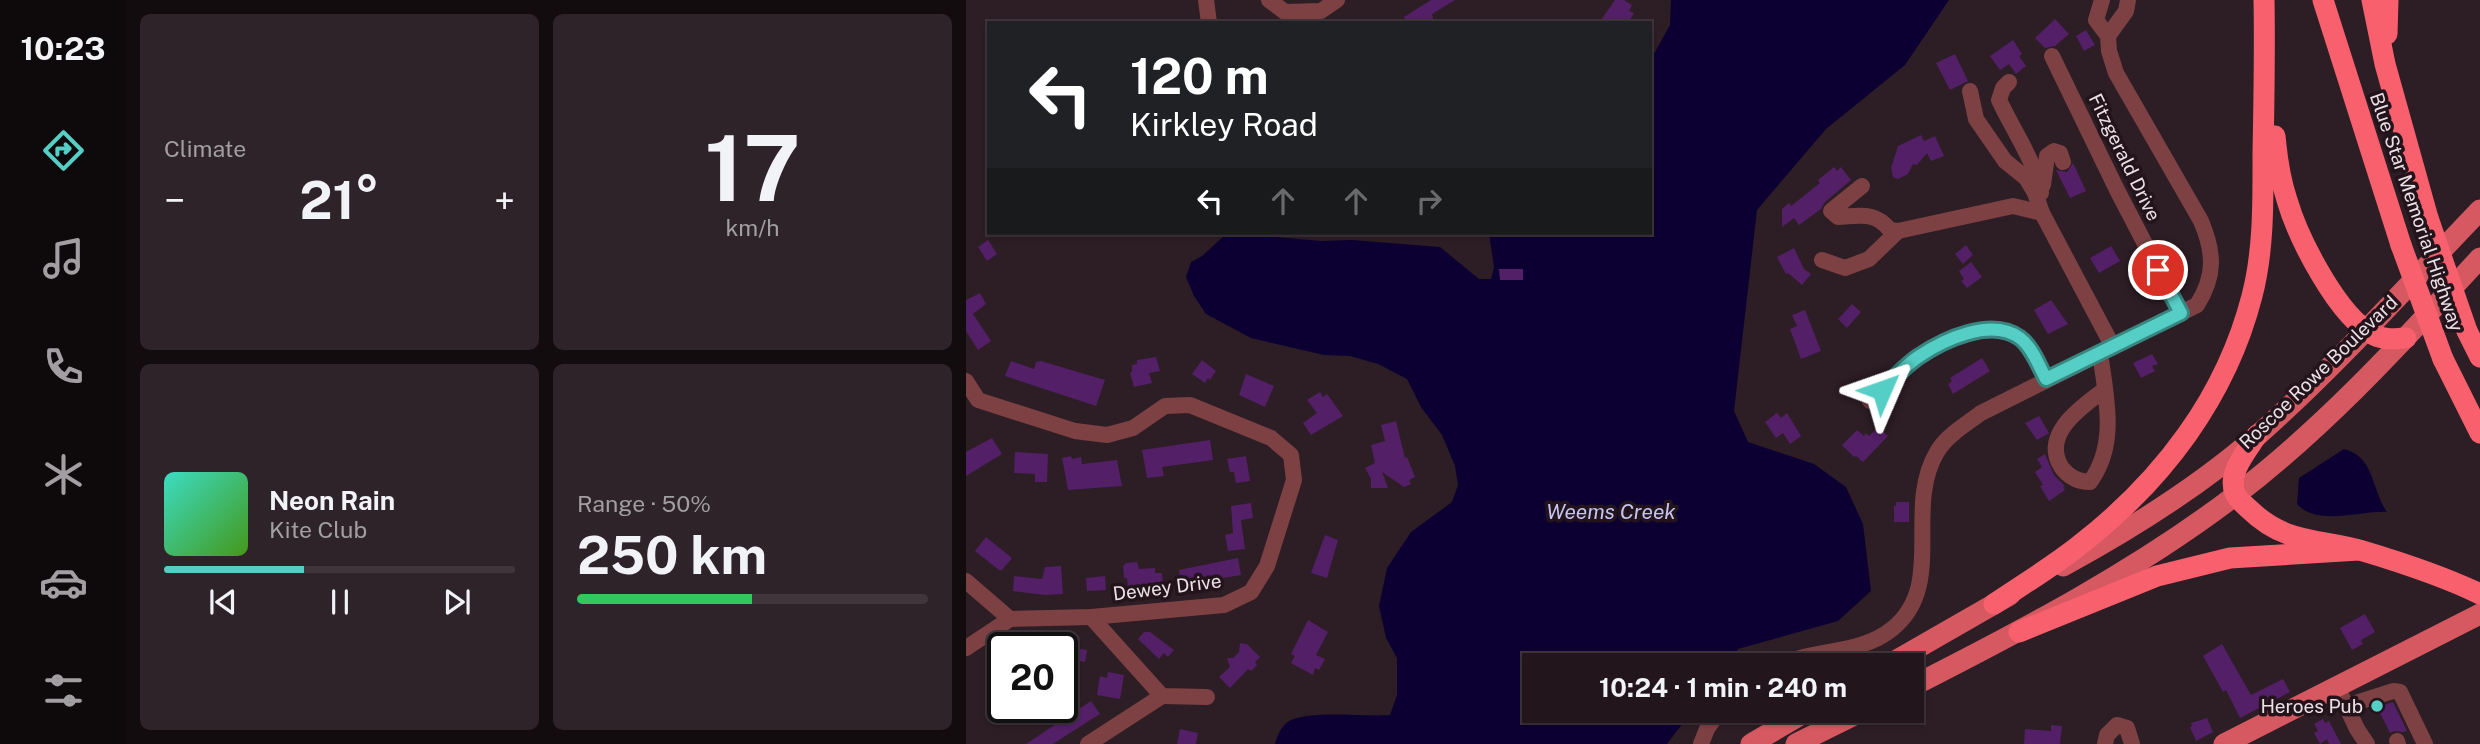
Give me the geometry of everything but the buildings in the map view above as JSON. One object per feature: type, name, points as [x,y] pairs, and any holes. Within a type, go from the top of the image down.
[{"type":"highway","name":"Blue Star Memorial Highway","points":[[2323,0],[2401,246],[2443,359],[2480,433]]},
{"type":"highway","name":"Blue Star Memorial Highway","points":[[2372,0],[2385,64],[2428,218],[2467,331],[2480,357]]},
{"type":"highway","points":[[2385,64],[2388,0]]},
{"type":"highway","points":[[2264,8],[2278,168],[2299,234],[2315,265],[2341,303],[2366,330],[2385,338],[2406,338]]},
{"type":"highway","points":[[1994,604],[2081,544],[2130,501],[2180,446],[2204,412],[2226,370],[2253,293],[2259,256],[2263,207],[2264,8]]},
{"type":"highway","points":[[2258,435],[2240,462],[2233,482],[2235,495],[2264,524],[2293,537],[2359,550],[2405,564],[2480,594]]},
{"type":"highway","points":[[2019,632],[2157,576],[2230,558],[2359,550]]},
{"type":"main road","name":"Roscoe Rowe Boulevard","points":[[1909,653],[2143,520],[2258,435],[2366,330],[2480,210]]},
{"type":"main road","name":"Roscoe Rowe Boulevard","points":[[1924,680],[2019,632],[2164,544],[2235,495],[2302,441],[2406,338],[2480,258]]},
{"type":"main road","points":[[2224,744],[2341,696],[2480,614]]},
{"type":"main road","points":[[1751,744],[1787,723]]},
{"type":"main road","points":[[1796,744],[1838,723]]},
{"type":"street","points":[[1206,0],[1209,21]]},
{"type":"street","points":[[1269,0],[1285,12],[1321,11],[1338,0]]},
{"type":"street","points":[[1823,653],[1867,644],[1901,621],[1914,602],[1922,570],[1923,488],[1938,450],[1957,430],[1981,413],[2046,379],[2197,305],[2203,295],[2209,276],[2211,248],[2201,221],[2116,73],[2109,51],[2108,36],[2096,20],[2102,0]]},
{"type":"street","points":[[2108,36],[2126,11],[2128,0]]},
{"type":"street","name":"Fitzgerald Drive","points":[[2052,56],[2181,313]]},
{"type":"street","points":[[2009,82],[2003,88],[2000,100],[2028,159],[2036,168],[2042,195]]},
{"type":"street","points":[[1970,91],[1976,119],[2005,161],[2026,178],[2035,193],[2107,350],[2104,390],[2108,437],[2098,472],[2090,482],[2080,482],[2066,472],[2056,458],[2057,439],[2067,420],[2104,390]]},
{"type":"street","points":[[2042,213],[2047,156],[2054,151],[2060,153],[2063,162]]},
{"type":"street","points":[[1862,186],[1831,211],[1838,217],[1871,216],[1881,219],[1890,230],[1898,231],[2013,206],[2042,213]]},
{"type":"street","points":[[1822,260],[1845,268],[1857,265],[1868,259],[1898,231]]},
{"type":"street","points":[[1870,401],[1918,357],[1942,343],[1987,330],[2007,331],[2022,339],[2046,379]]},
{"type":"street","name":"Dewey Drive","points":[[966,381],[972,404],[1074,431],[1107,435],[1133,428],[1166,406],[1190,405],[1271,438],[1292,455],[1294,480],[1267,566],[1251,593],[1224,605],[1091,617],[1010,619]]},
{"type":"street","points":[[966,581],[1010,619],[966,648]]},
{"type":"street","points":[[1091,617],[1162,696]]},
{"type":"street","points":[[2367,744],[2341,696],[2400,692],[2425,744]]},
{"type":"street","points":[[1088,744],[1162,696],[1207,697]]},
{"type":"street","points":[[1701,744],[1711,723]]},
{"type":"street","points":[[2105,744],[2107,735],[2117,725],[2127,728],[2132,744]]},
{"type":"water","name":"Weems Creek","points":[[1671,0],[1949,0],[1905,65],[1826,129],[1757,210],[1734,411],[1748,442],[1814,464],[1846,487],[1863,524],[1871,591],[1838,621],[1738,649],[1735,653],[1522,653],[1522,723],[1683,723],[1667,744],[1275,744],[1284,725],[1299,718],[1324,715],[1390,715],[1397,695],[1397,658],[1386,638],[1379,606],[1387,568],[1411,532],[1452,502],[1458,485],[1455,466],[1442,435],[1421,407],[1407,379],[1378,364],[1350,356],[1324,355],[1251,338],[1206,314],[1186,277],[1191,262],[1224,236],[1352,240],[1440,247],[1479,279],[1491,279],[1494,267],[1489,235],[1652,235],[1652,57],[1670,25]]},
{"type":"water","points":[[2344,449],[2354,453],[2367,466],[2387,512],[2316,515],[2297,504],[2299,478]]},
{"type":"place","name":"Heroes Pub","points":[[2377,706]]},
{"type":"route","points":[[1882,390],[1909,364],[1942,343],[1987,330],[2007,331],[2022,339],[2046,379],[2181,313],[2158,270]]}]
